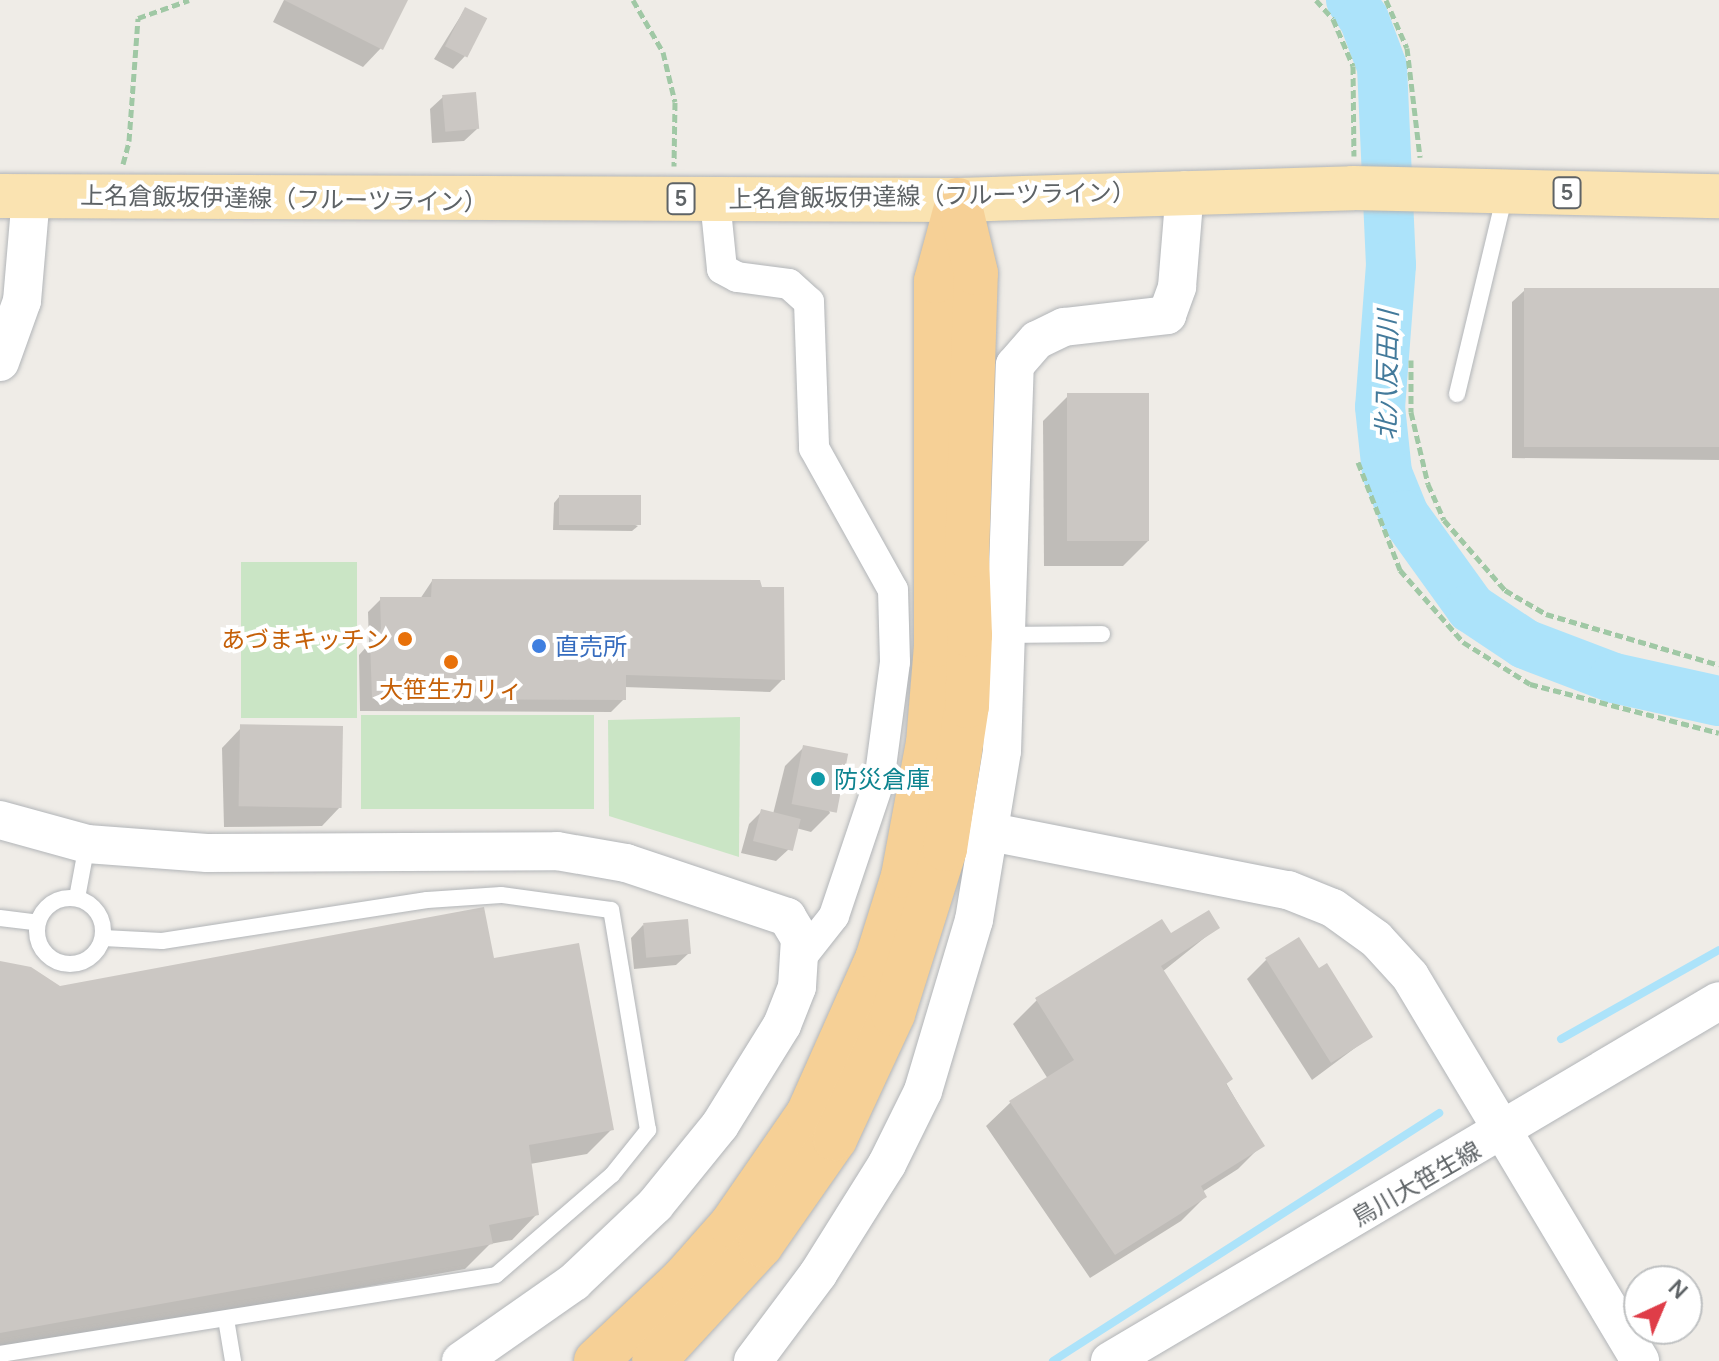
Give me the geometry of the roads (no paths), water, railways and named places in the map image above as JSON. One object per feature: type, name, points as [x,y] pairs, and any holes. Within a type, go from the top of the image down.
[{"type":"highway","points":[[596,1361],[683,1279],[731,1225],[808,1114],[845,1040],[899,890],[930,720],[936,645],[936,281],[958,200]]},
{"type":"highway","points":[[654,1361],[761,1245],[835,1139],[888,1027],[938,877],[967,706],[970,635],[967,556],[976,273],[958,200]]},
{"type":"main road","name":"上名倉飯坂伊達線（フルーツライン）","points":[[16,196],[958,200],[1185,190],[1357,188],[1719,196]]},
{"type":"street","points":[[753,1361],[849,1228],[923,1091],[974,920],[1002,751],[1015,365],[1037,340],[1064,327],[1167,315],[1177,287],[1185,190]]},
{"type":"street","points":[[0,362],[22,301],[16,196]]},
{"type":"street","points":[[694,199],[722,269],[737,277],[789,284],[809,302],[814,448],[893,590],[895,662],[879,782],[834,916],[800,959]]},
{"type":"street","points":[[0,820],[87,844],[207,853],[571,854],[626,863],[787,917],[800,939],[797,987],[782,1025],[720,1125],[655,1205],[574,1282],[461,1361]]},
{"type":"street","points":[[991,832],[1274,887],[1333,908],[1376,939],[1410,976],[1640,1361]]},
{"type":"street","name":"鳥川大笹生線","points":[[1110,1361],[1719,1001]]},
{"type":"lane","points":[[1457,394],[1505,192]]},
{"type":"lane","points":[[1008,635],[1102,634]]},
{"type":"lane","points":[[77,898],[87,844]]},
{"type":"lane","points":[[0,1354],[496,1275],[612,1175],[648,1130],[611,910],[501,895],[427,900],[162,941],[103,938]]},
{"type":"lane","points":[[77,898],[93,907],[102,921],[103,938],[94,954],[79,963],[62,963],[47,955],[38,940],[38,923],[46,908],[77,898]]},
{"type":"lane","points":[[0,918],[38,923]]},
{"type":"lane","points":[[226,1319],[233,1361]]},
{"type":"waterway","name":"北八反田川","points":[[1351,0],[1364,19],[1382,67],[1391,265],[1380,407],[1387,473],[1404,515],[1471,608],[1525,644],[1614,678],[1719,701]]},
{"type":"waterway","points":[[1561,1039],[1719,950]]},
{"type":"waterway","points":[[1053,1361],[1439,1113]]},
{"type":"place","name":"あづまキッチン","points":[[405,639]]},
{"type":"place","name":"直売所","points":[[539,646]]},
{"type":"place","name":"大笹生カリィ","points":[[451,662]]},
{"type":"place","name":"防災倉庫","points":[[818,779]]}]
